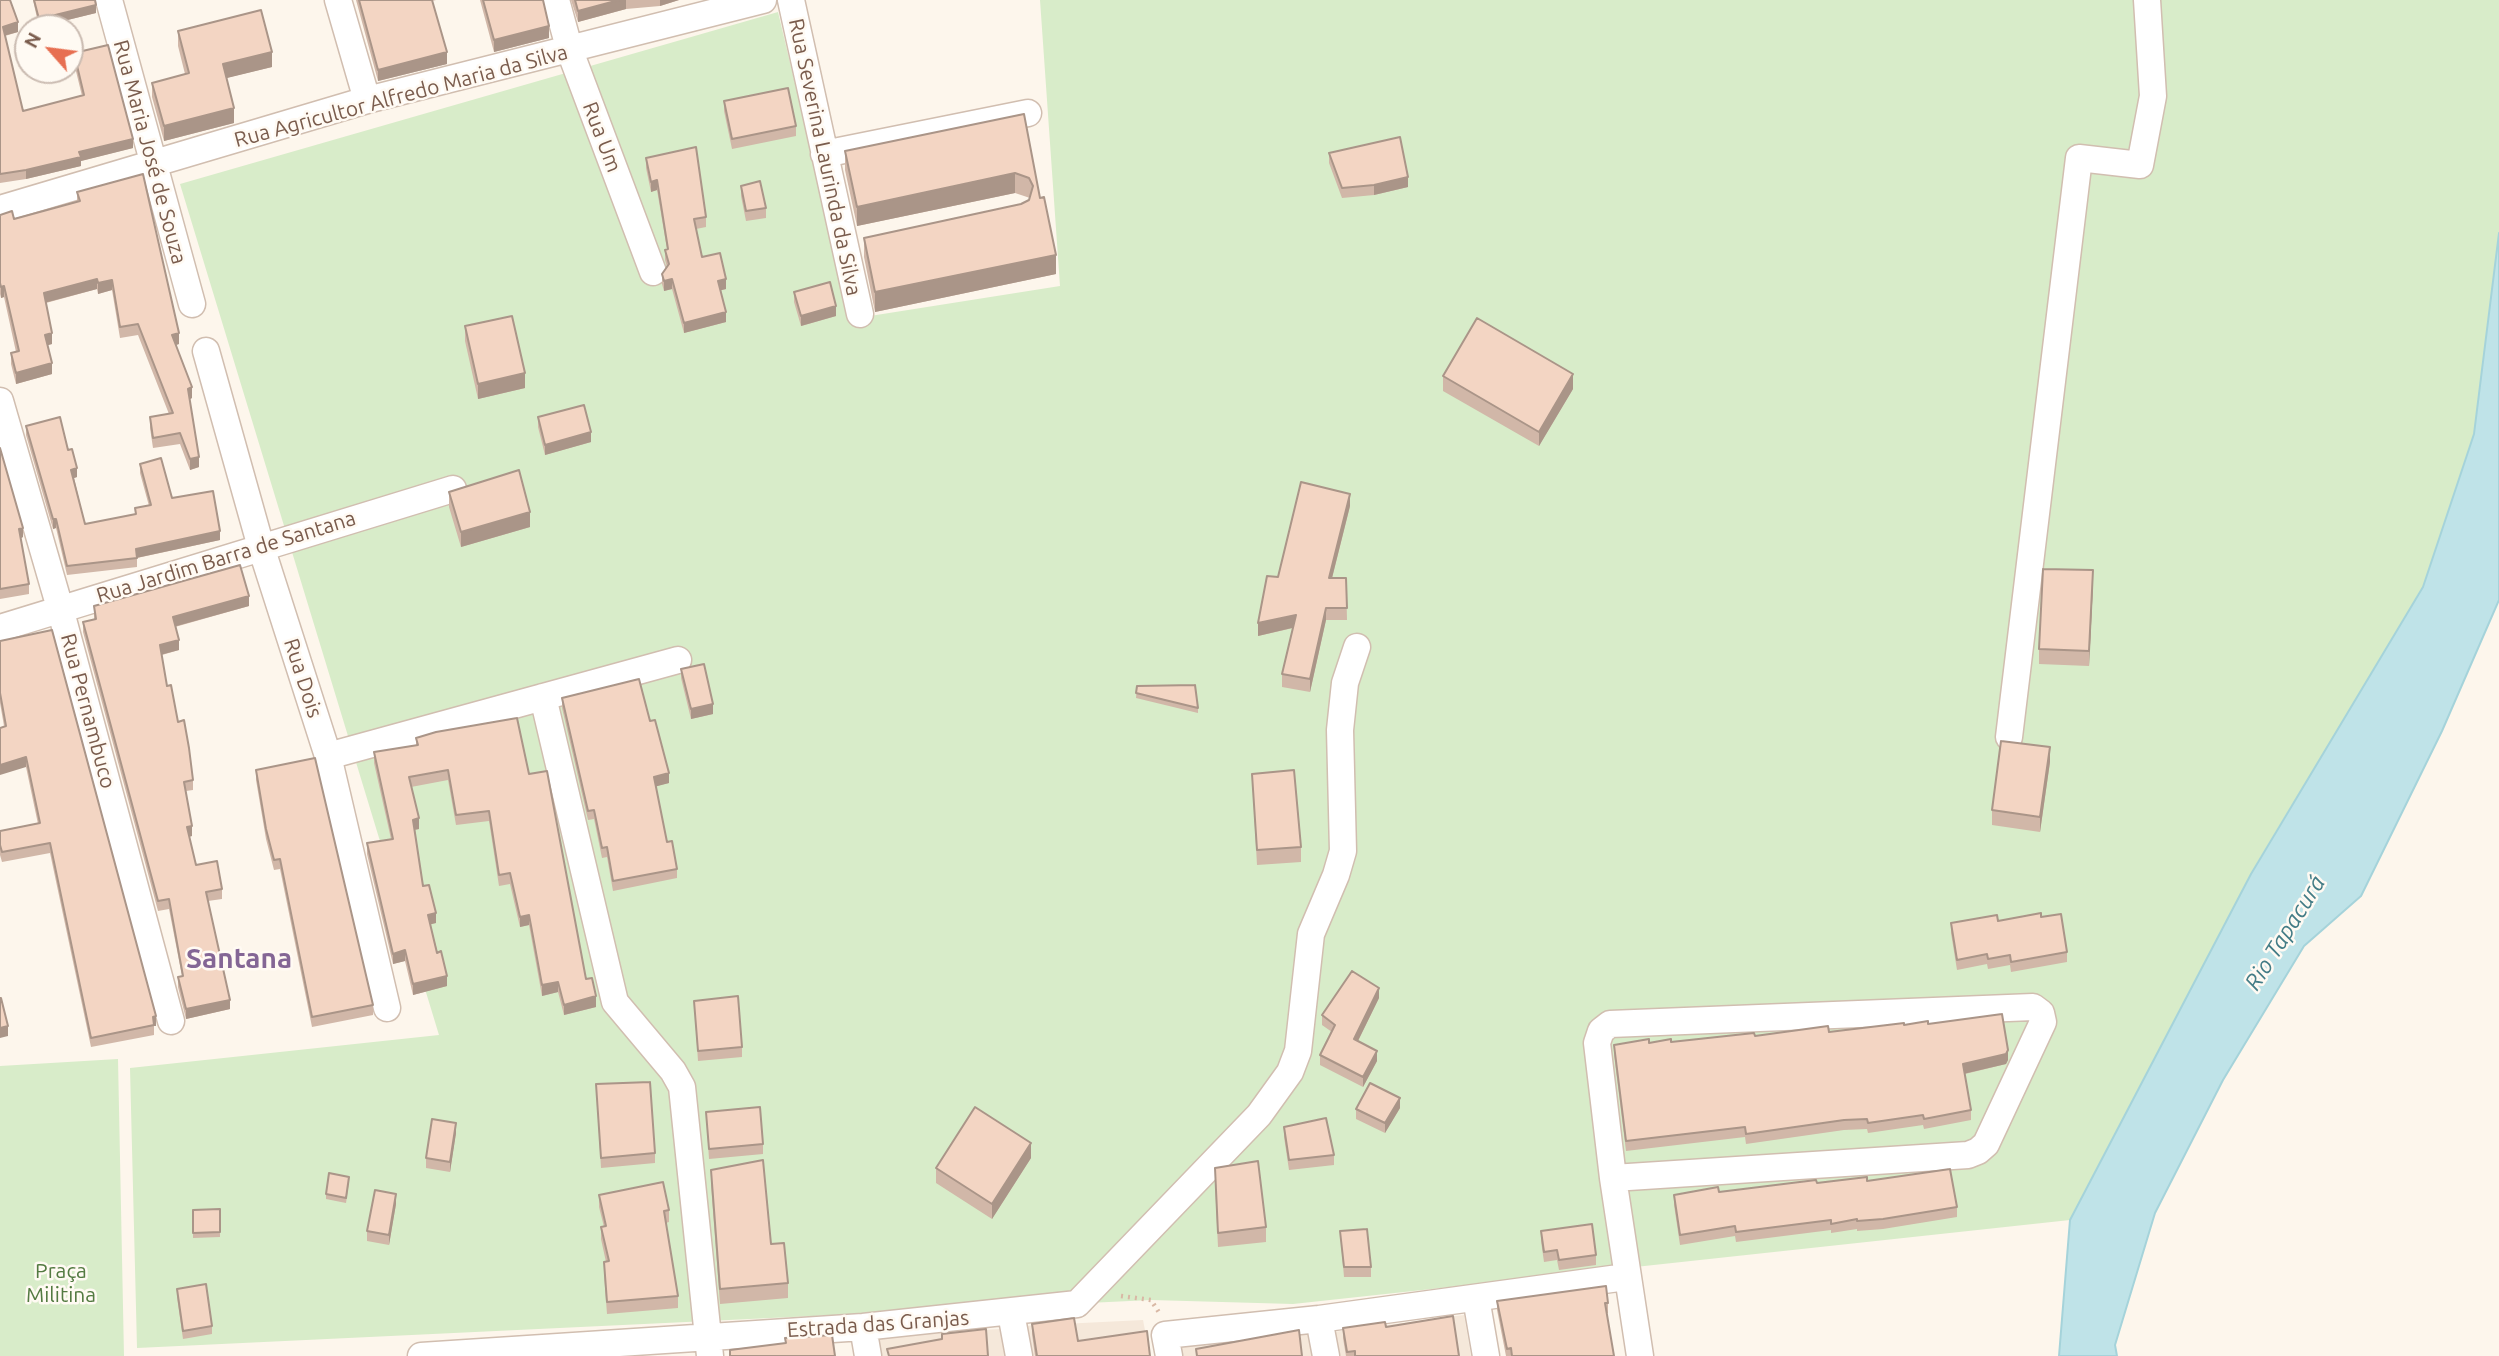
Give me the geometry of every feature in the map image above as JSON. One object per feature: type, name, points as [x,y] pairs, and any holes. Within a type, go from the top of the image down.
[{"type":"street","name":"Rua Maria José de Souza","points":[[109,0],[192,304]]},
{"type":"street","points":[[338,0],[367,100]]},
{"type":"street","name":"Rua Um","points":[[556,0],[570,51],[653,272]]},
{"type":"street","name":"Rua Agricultor Alfredo Maria da Silva","points":[[0,209],[367,100],[570,51],[763,0]]},
{"type":"street","name":"Rua Severina Laurinda da Silva","points":[[791,0],[860,314]]},
{"type":"street","points":[[2009,737],[2079,158],[2140,165],[2153,96],[2147,0]]},
{"type":"street","points":[[824,154],[1028,113]]},
{"type":"street","points":[[845,245],[872,239]]},
{"type":"street","name":"Rua Dois","points":[[206,351],[261,547],[328,756],[387,1008]]},
{"type":"street","name":"Rua Pernambuco","points":[[0,401],[60,608],[171,1021]]},
{"type":"street","name":"Rua Jardim Barra de Santana","points":[[0,628],[453,489]]},
{"type":"street","points":[[1077,1304],[1259,1115],[1290,1072],[1298,1051],[1311,934],[1336,875],[1343,850],[1340,730],[1345,683],[1357,647]]},
{"type":"street","points":[[328,756],[677,660]]},
{"type":"street","points":[[543,697],[615,1002],[673,1071],[682,1087],[708,1346]]},
{"type":"street","points":[[1613,1178],[1968,1155],[1978,1152],[1986,1144],[2043,1022],[2041,1013],[2033,1007],[1610,1024],[1601,1031],[1597,1043],[1613,1178],[1640,1356]]},
{"type":"street","points":[[1167,1346],[1319,1319],[1626,1277]]},
{"type":"street","points":[[1476,1298],[1486,1356]]},
{"type":"street","name":"Estrada das Granjas","points":[[421,1356],[708,1346],[1077,1304]]},
{"type":"street","points":[[1010,1313],[1019,1356]]},
{"type":"street","points":[[1319,1319],[1326,1356]]},
{"type":"street","points":[[863,1327],[869,1356]]},
{"type":"path","points":[[1077,1304],[1126,1295],[1151,1300],[1159,1311],[1167,1346]]},
{"type":"shaded area","points":[[1464,1315],[1471,1356],[1338,1356],[1333,1332]]},
{"type":"shaded area","points":[[1143,1320],[1150,1356],[1027,1356],[1022,1326]]},
{"type":"shaded area","points":[[1000,1329],[1005,1356],[878,1356],[874,1336]]},
{"type":"shaded area","points":[[1308,1329],[1313,1356],[1183,1356],[1181,1345]]},
{"type":"green space","points":[[1040,0],[2499,0],[2499,233],[2474,434],[2423,587],[2257,863],[2070,1220],[1293,1304],[1151,1300],[137,1348],[130,1068],[439,1035],[180,184],[778,12],[851,319],[1060,286]]},
{"type":"green space","name":"Praça Militina","points":[[118,1059],[124,1356],[0,1356],[0,1066]]},
{"type":"water","name":"Rio Tapacurá","points":[[2499,233],[2499,600],[2442,731],[2361,896],[2304,946],[2223,1080],[2155,1213],[2115,1345],[2117,1356],[2059,1356],[2070,1220],[2251,874],[2423,587],[2474,434]]},
{"type":"building","points":[[0,0],[10,0],[15,14],[14,23],[3,27],[14,84],[17,84],[23,111],[84,95],[81,84],[84,84],[84,51],[108,45],[133,139],[79,152],[81,157],[0,174]]},
{"type":"building","points":[[34,0],[95,0],[96,5],[59,14],[38,14]]},
{"type":"building","points":[[359,0],[432,0],[447,52],[378,70]]},
{"type":"building","points":[[483,0],[543,0],[549,26],[494,40]]},
{"type":"building","points":[[575,0],[619,0],[578,11]]},
{"type":"building","points":[[261,10],[272,52],[223,64],[234,108],[164,126],[152,83],[189,73],[178,31]]},
{"type":"building","points":[[788,88],[796,126],[732,139],[724,101]]},
{"type":"building","points":[[1024,114],[1040,198],[1044,197],[1056,255],[875,292],[864,238],[1021,204],[1029,200],[1033,186],[1029,178],[1015,173],[857,207],[845,151]]},
{"type":"building","points":[[1400,137],[1408,177],[1374,185],[1342,188],[1329,153]]},
{"type":"building","points":[[696,147],[706,217],[694,219],[702,257],[720,253],[726,279],[718,281],[726,312],[684,323],[672,279],[664,281],[662,274],[669,264],[665,250],[668,249],[657,180],[651,182],[646,158]]},
{"type":"building","points":[[143,174],[179,333],[172,335],[192,387],[188,389],[199,457],[190,459],[180,433],[153,438],[150,417],[173,413],[138,324],[120,327],[112,280],[98,283],[97,279],[44,293],[52,333],[45,335],[52,363],[16,373],[11,353],[19,351],[4,286],[1,287],[0,283],[0,215],[12,211],[14,219],[80,201],[77,192]]},
{"type":"building","points":[[760,181],[766,208],[746,211],[741,186]]},
{"type":"building","points":[[830,282],[836,306],[801,316],[794,292]]},
{"type":"building","points":[[512,316],[525,373],[478,384],[465,326]]},
{"type":"building","points":[[1477,318],[1573,374],[1539,432],[1443,376]]},
{"type":"building","points":[[584,405],[591,432],[545,445],[538,417]]},
{"type":"building","points":[[60,417],[68,450],[72,449],[77,468],[71,470],[85,524],[136,514],[135,508],[151,505],[140,464],[161,458],[172,498],[213,491],[220,531],[136,549],[137,558],[67,566],[56,519],[53,519],[26,426]]},
{"type":"building","points":[[0,448],[23,528],[19,529],[29,584],[0,589]]},
{"type":"building","points":[[519,470],[530,512],[461,532],[449,492]]},
{"type":"building","points":[[1301,482],[1350,494],[1329,578],[1346,578],[1347,608],[1326,608],[1310,679],[1282,674],[1296,615],[1258,623],[1267,576],[1278,577]]},
{"type":"building","points":[[240,565],[249,596],[173,617],[179,640],[160,645],[167,686],[171,685],[178,722],[184,720],[189,748],[193,780],[184,782],[192,826],[187,827],[196,865],[217,861],[222,889],[206,892],[230,1000],[186,1009],[178,977],[183,976],[169,899],[158,901],[83,622],[96,619],[94,606]]},
{"type":"building","points":[[2043,569],[2093,570],[2089,651],[2039,649]]},
{"type":"building","points":[[52,630],[156,1016],[153,1017],[154,1025],[91,1038],[50,843],[2,852],[0,845],[0,831],[40,823],[26,757],[0,765],[0,728],[6,726],[0,693],[0,641]]},
{"type":"building","points":[[704,664],[713,704],[691,709],[681,669]]},
{"type":"building","points":[[639,679],[650,721],[655,720],[669,773],[654,777],[667,842],[672,841],[677,869],[613,881],[607,847],[602,848],[594,810],[588,811],[562,698]]},
{"type":"building","points":[[1195,685],[1198,708],[1136,693],[1137,686]]},
{"type":"building","points":[[517,718],[529,774],[547,771],[586,979],[592,978],[596,996],[564,1005],[558,982],[542,985],[529,915],[520,917],[510,873],[499,875],[489,811],[456,815],[448,770],[409,777],[419,818],[413,820],[423,886],[429,885],[436,913],[428,915],[437,953],[441,951],[447,976],[413,984],[405,950],[393,954],[367,843],[393,839],[374,752],[418,745],[416,738],[436,732]]},
{"type":"building","points":[[2001,741],[2050,747],[2040,817],[1992,810]]},
{"type":"building","points":[[315,758],[373,1005],[312,1017],[280,859],[274,860],[256,770]]},
{"type":"building","points":[[1294,770],[1301,847],[1257,850],[1252,774]]},
{"type":"building","points":[[2041,913],[2041,917],[2061,914],[2067,952],[2011,962],[2010,955],[1988,959],[1987,954],[1957,960],[1951,923],[1997,915],[1998,921]]},
{"type":"building","points":[[1352,971],[1379,988],[1354,1039],[1377,1051],[1363,1077],[1320,1055],[1335,1025],[1322,1015]]},
{"type":"building","points":[[738,996],[742,1047],[698,1051],[694,1001]]},
{"type":"building","points":[[0,998],[8,1026],[0,1028]]},
{"type":"building","points":[[2002,1014],[2008,1050],[2006,1054],[1963,1064],[1971,1110],[1924,1119],[1923,1115],[1868,1123],[1867,1119],[1844,1120],[1746,1134],[1745,1127],[1626,1141],[1614,1045],[1649,1039],[1649,1043],[1754,1033],[1755,1036],[1828,1026],[1829,1032],[1928,1021],[1928,1024]]},
{"type":"building","points":[[650,1082],[655,1153],[601,1158],[596,1084]]},
{"type":"building","points":[[1370,1083],[1400,1098],[1385,1123],[1356,1109]]},
{"type":"building","points":[[760,1107],[763,1144],[709,1149],[706,1112]]},
{"type":"building","points":[[975,1107],[1031,1143],[992,1204],[936,1168]]},
{"type":"building","points":[[1326,1118],[1334,1155],[1289,1160],[1284,1127]]},
{"type":"building","points":[[432,1119],[456,1123],[450,1162],[426,1158]]},
{"type":"building","points":[[763,1160],[771,1244],[784,1243],[788,1283],[720,1289],[711,1170]]},
{"type":"building","points":[[1258,1161],[1266,1227],[1218,1233],[1215,1168]]},
{"type":"building","points":[[1950,1169],[1957,1207],[1883,1219],[1857,1219],[1831,1224],[1831,1220],[1736,1232],[1735,1226],[1680,1235],[1674,1195],[1718,1187],[1719,1192],[1816,1180],[1817,1183],[1867,1177],[1867,1181]]},
{"type":"building","points":[[329,1173],[349,1177],[346,1198],[326,1194]]},
{"type":"building","points":[[663,1182],[669,1210],[664,1211],[678,1296],[607,1302],[604,1262],[609,1261],[601,1227],[606,1226],[599,1195]]},
{"type":"building","points":[[375,1190],[396,1194],[389,1235],[367,1231]]},
{"type":"building","points":[[220,1209],[220,1232],[193,1233],[193,1210]]},
{"type":"building","points":[[1592,1224],[1596,1255],[1559,1260],[1557,1250],[1544,1252],[1541,1231]]},
{"type":"building","points":[[1367,1229],[1371,1267],[1344,1267],[1340,1231]]},
{"type":"building","points":[[206,1284],[212,1326],[183,1331],[177,1289]]},
{"type":"building","points":[[1606,1286],[1608,1303],[1605,1303],[1614,1356],[1512,1356],[1511,1348],[1507,1349],[1497,1301]]},
{"type":"building","points":[[1453,1316],[1459,1356],[1355,1356],[1355,1351],[1347,1352],[1343,1328],[1385,1322],[1386,1327]]},
{"type":"building","points":[[1074,1318],[1078,1341],[1147,1331],[1150,1356],[1037,1356],[1032,1324]]},
{"type":"building","points":[[986,1329],[988,1356],[889,1356],[887,1349],[942,1339],[942,1334]]},
{"type":"building","points":[[1299,1330],[1302,1356],[1197,1356],[1196,1349]]},
{"type":"building","points":[[832,1335],[835,1356],[730,1356],[730,1350],[786,1343],[785,1338]]},
{"type":"district","name":"Santana","points":[[239,959]]}]
